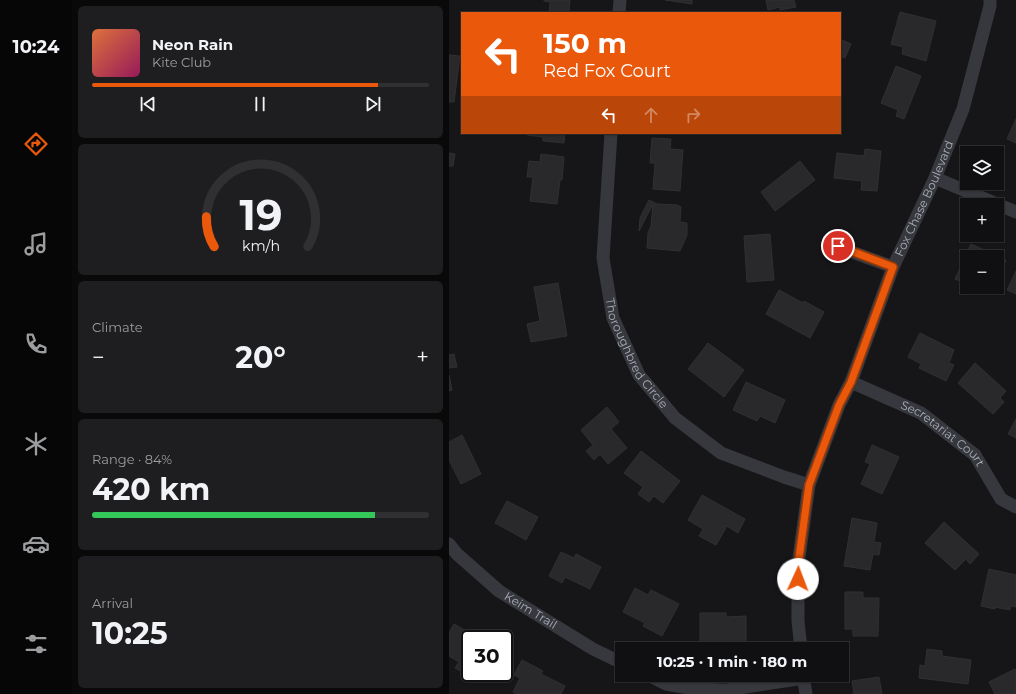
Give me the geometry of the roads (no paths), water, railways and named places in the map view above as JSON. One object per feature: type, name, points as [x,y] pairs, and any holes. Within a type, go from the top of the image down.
[{"type":"street","points":[[619,12],[620,0]]},
{"type":"street","name":"Fox Chase Boulevard","points":[[800,642],[798,621],[798,565],[809,485],[839,405],[851,382],[893,267],[935,178],[963,109],[990,6],[990,0]]},
{"type":"street","name":"Thoroughbred Circle","points":[[611,134],[603,258],[613,318],[639,375],[675,418],[721,453],[809,485]]},
{"type":"street","points":[[935,178],[1016,212]]},
{"type":"street","points":[[838,246],[893,267]]},
{"type":"street","name":"Secretariat Court","points":[[851,382],[921,413],[975,455],[1001,499],[1016,507]]},
{"type":"street","name":"Keim Trail","points":[[449,544],[457,554],[499,591],[593,649],[615,660]]},
{"type":"street","points":[[662,682],[693,689],[727,690],[771,682]]},
{"type":"street","points":[[805,682],[806,694]]}]
